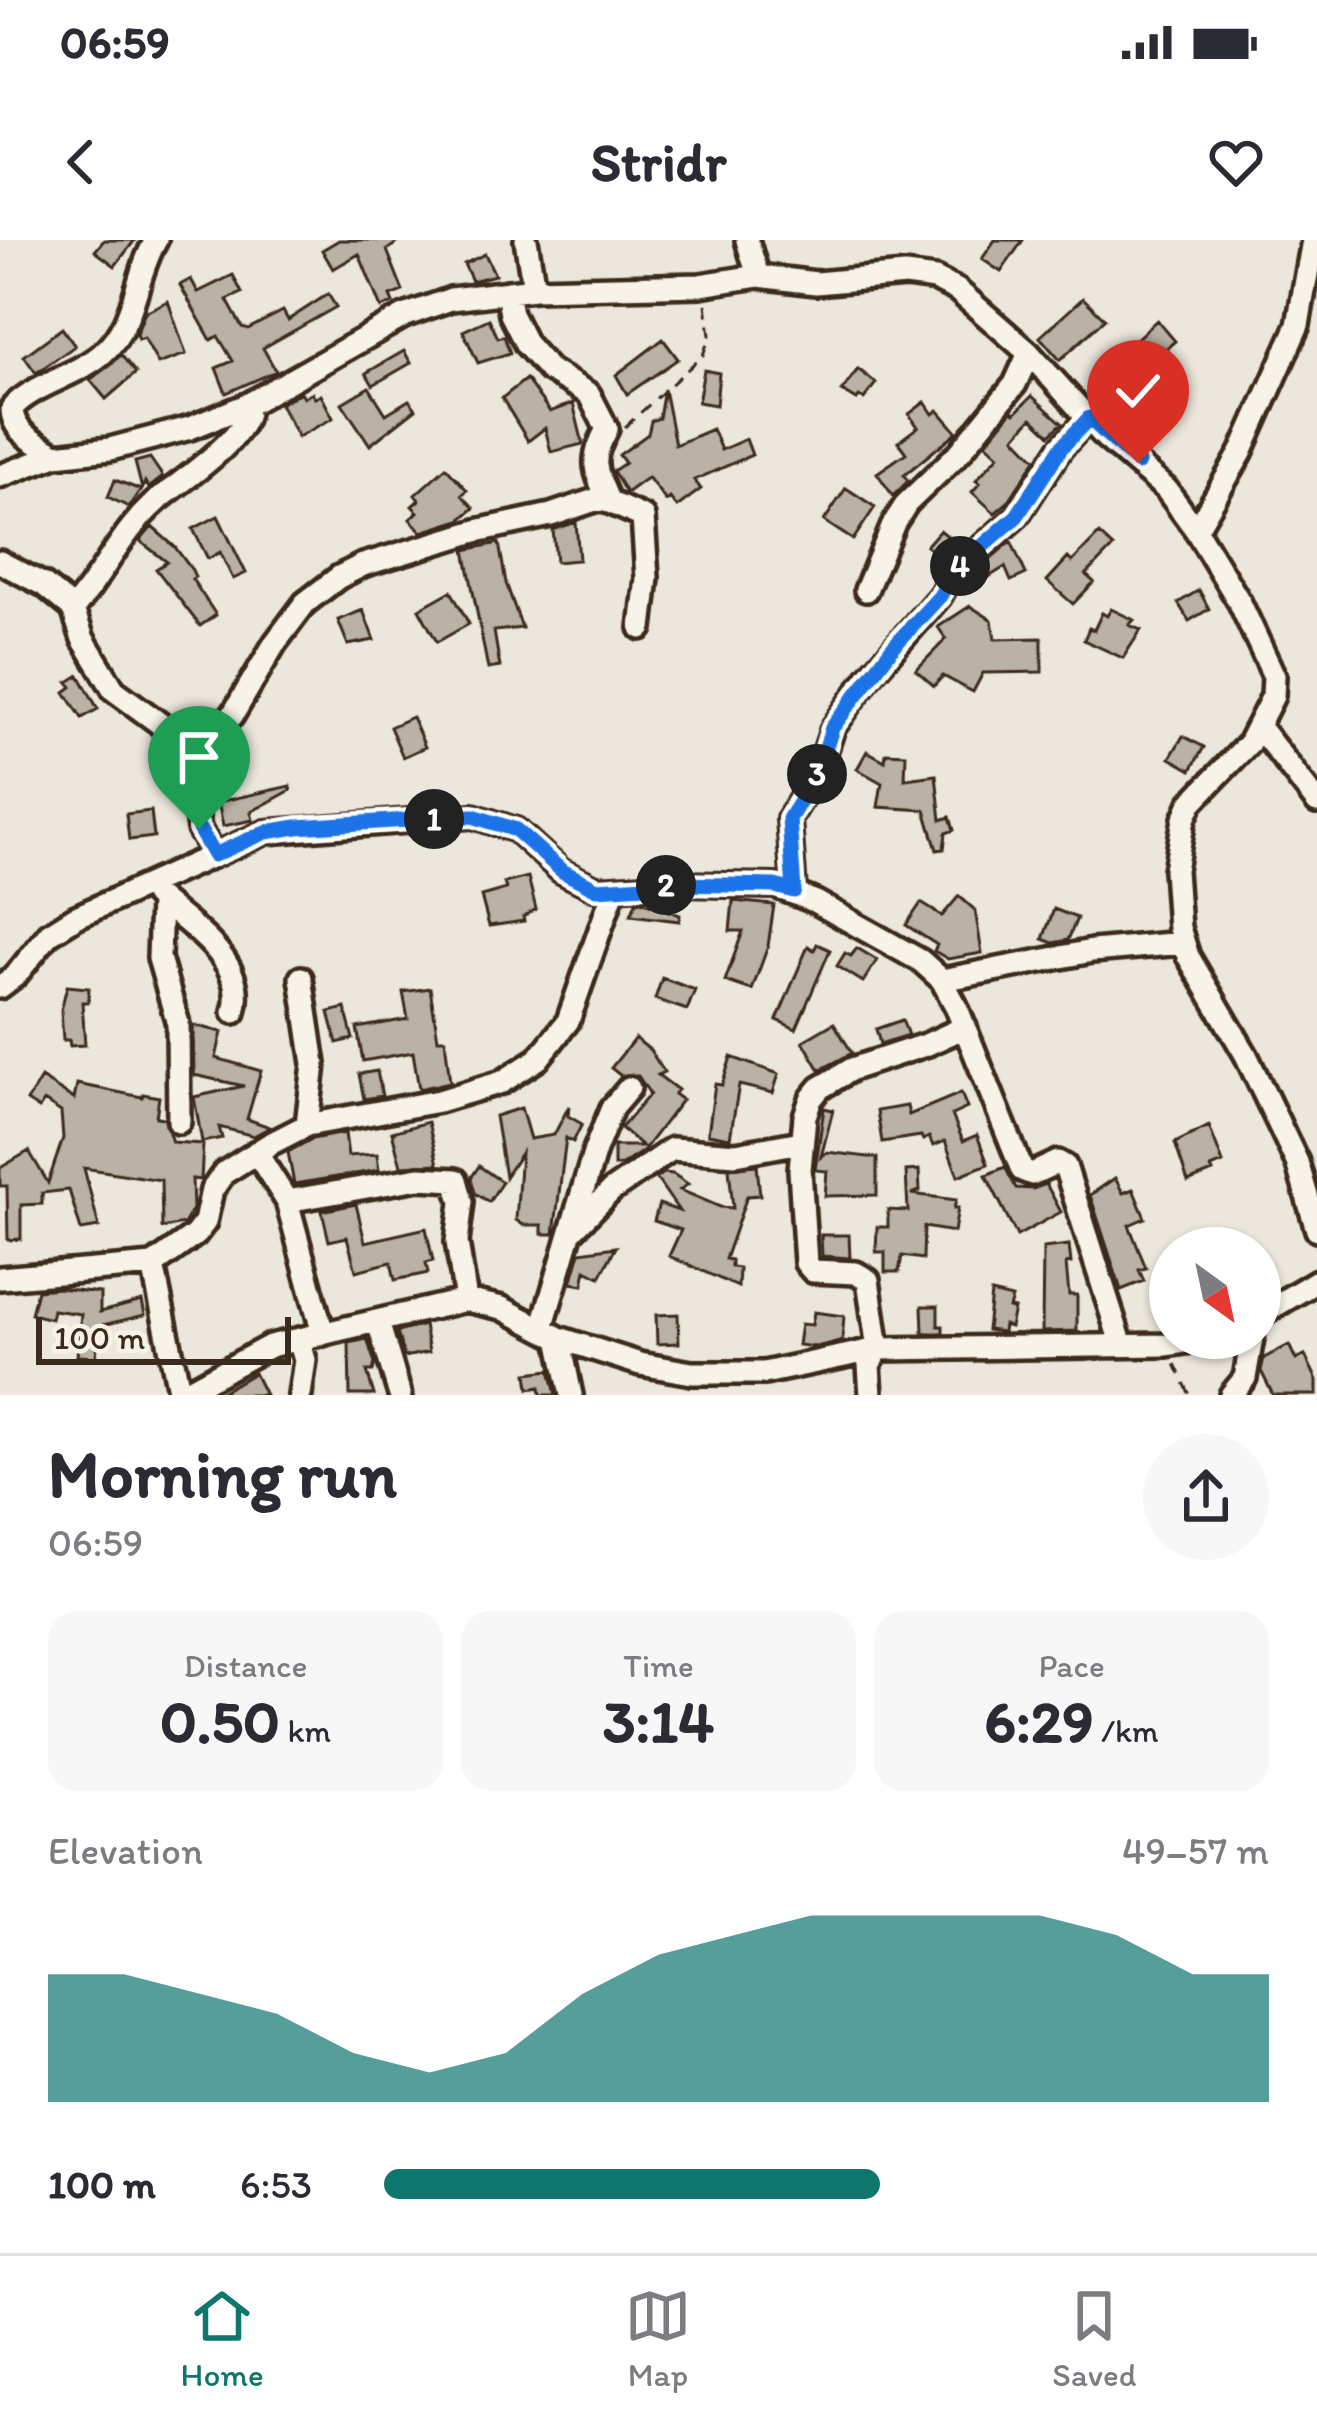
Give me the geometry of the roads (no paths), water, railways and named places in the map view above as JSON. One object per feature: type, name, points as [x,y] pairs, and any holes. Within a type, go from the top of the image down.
[{"type":"street","points":[[56,455],[24,434],[14,423],[12,408],[103,353],[124,328],[156,240]]},
{"type":"street","points":[[526,240],[534,289]]},
{"type":"street","points":[[746,240],[758,275]]},
{"type":"street","points":[[1196,530],[1241,453],[1298,326],[1313,240]]},
{"type":"street","points":[[0,476],[56,455],[110,449],[190,428],[248,405],[404,316],[451,299],[534,289],[700,285],[758,275],[816,283],[905,275],[935,279],[957,290],[1029,353],[1089,418],[1166,489],[1240,603],[1274,676],[1273,696],[1249,743],[1191,803],[1175,869],[1182,943],[1269,1099],[1297,1162],[1317,1230]]},
{"type":"street","points":[[507,292],[511,314],[526,344],[549,370],[581,387],[596,404],[608,429],[596,450],[595,469],[609,502]]},
{"type":"street","points":[[866,590],[907,503],[960,452],[1015,384],[1029,353]]},
{"type":"street","points":[[73,609],[125,532],[239,431],[248,419],[248,405]]},
{"type":"street","points":[[794,891],[789,819],[819,770],[832,728],[893,647],[940,596],[954,571],[1017,516],[1061,448],[1089,418]]},
{"type":"street","points":[[179,746],[232,716],[304,603],[339,577],[363,565],[598,499],[643,517],[647,578],[641,628]]},
{"type":"street","points":[[0,562],[44,585],[73,609],[83,639],[114,690],[159,724],[179,746],[190,770],[199,829],[214,855]]},
{"type":"street","points":[[1258,726],[1317,802]]},
{"type":"street","points":[[0,987],[50,934],[76,917],[154,893],[214,855],[266,832],[297,827],[473,816],[516,830],[580,883],[614,890],[678,884],[775,886],[794,891],[880,936],[942,980],[1022,1170],[1026,1174],[1058,1162],[1065,1166],[1121,1343]]},
{"type":"street","points":[[0,1277],[153,1265],[196,1235],[218,1181],[256,1152],[307,1125],[439,1101],[502,1082],[538,1059],[568,1021],[614,890]]},
{"type":"street","points":[[154,893],[229,964],[238,990],[234,1012]]},
{"type":"street","points":[[154,893],[159,958],[178,1024],[179,1122]]},
{"type":"street","points":[[942,980],[1092,951],[1182,943]]},
{"type":"street","points":[[301,978],[314,1064],[307,1125]]},
{"type":"street","points":[[871,1395],[869,1364],[878,1348],[868,1280],[856,1273],[813,1271],[806,1263],[801,1142],[811,1099],[831,1080],[964,1028]]},
{"type":"street","points":[[571,1395],[550,1333],[560,1258],[607,1119],[629,1088]]},
{"type":"street","points":[[572,1232],[611,1191],[672,1149],[736,1154],[801,1142]]},
{"type":"street","points":[[256,1152],[287,1201],[323,1334]]},
{"type":"street","points":[[287,1201],[418,1178],[456,1180],[462,1202],[457,1241],[466,1300]]},
{"type":"street","points":[[153,1265],[180,1395],[250,1354],[466,1300],[492,1304],[550,1333],[640,1364],[692,1372],[764,1373],[878,1348],[1149,1344]]},
{"type":"street","points":[[1281,1302],[1317,1281]]},
{"type":"street","points":[[378,1322],[400,1395]]},
{"type":"street","points":[[299,1340],[305,1360],[300,1395]]},
{"type":"street","points":[[1231,1395],[1245,1378],[1248,1359]]}]
